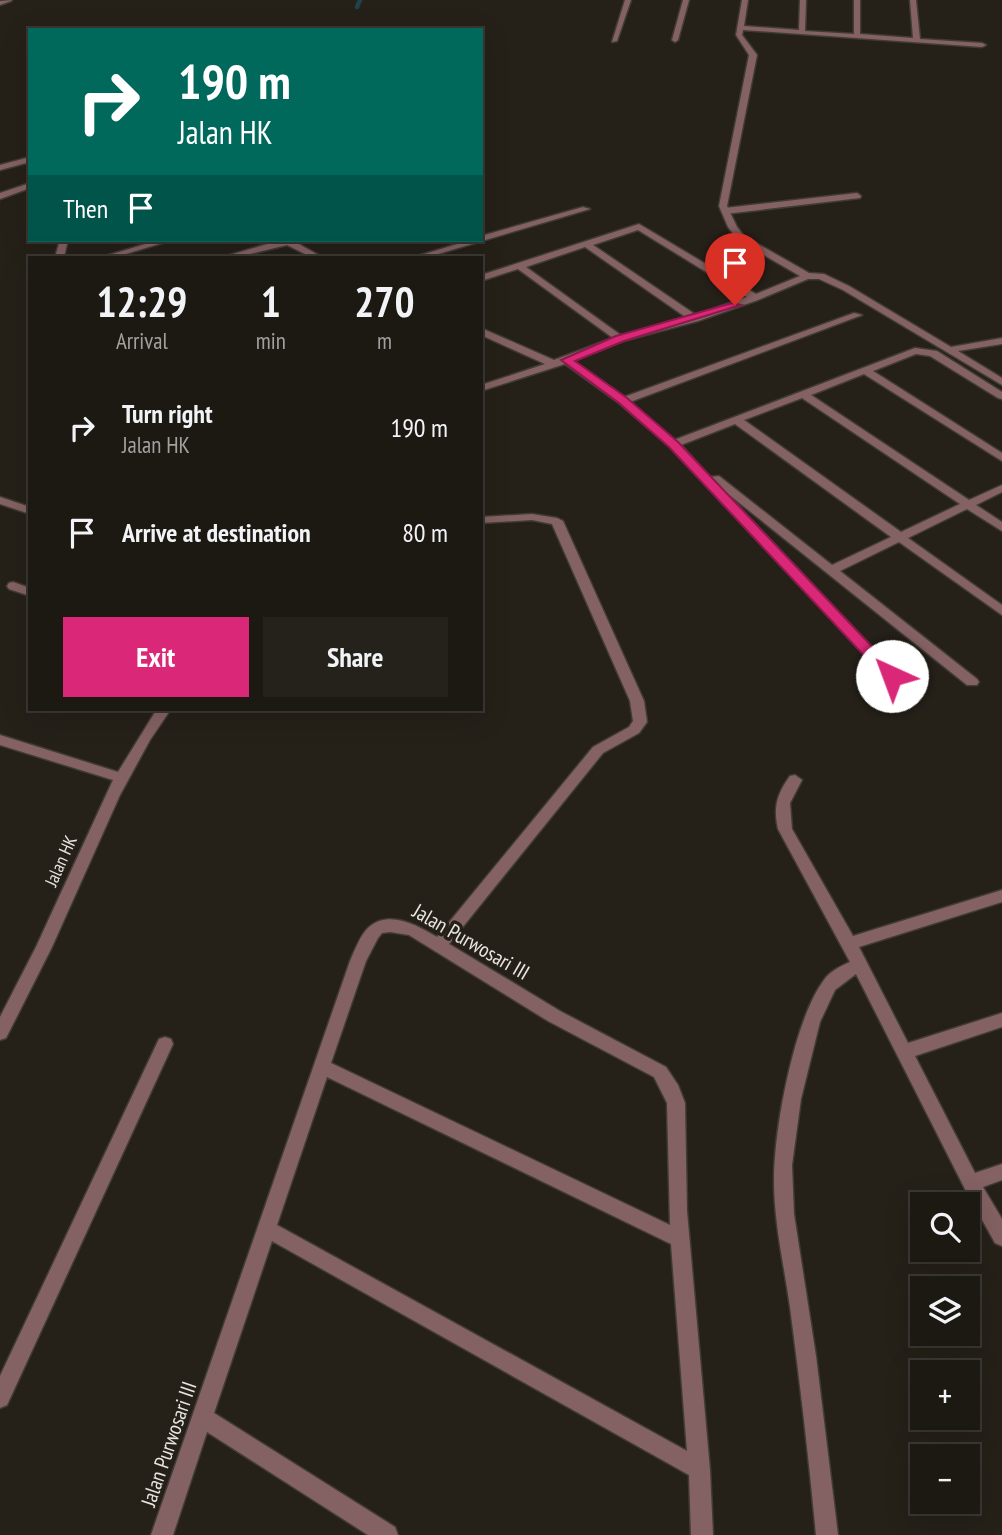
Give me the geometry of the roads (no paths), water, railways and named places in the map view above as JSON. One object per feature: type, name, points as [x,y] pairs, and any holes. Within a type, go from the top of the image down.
[{"type":"street","points":[[0,2],[9,0]]},
{"type":"street","points":[[614,41],[628,0]]},
{"type":"street","points":[[675,40],[686,0]]},
{"type":"street","points":[[745,0],[739,35],[753,55],[723,206],[730,217],[732,230],[741,238],[807,276]]},
{"type":"street","points":[[802,32],[803,0]]},
{"type":"street","points":[[857,0],[857,36]]},
{"type":"street","points":[[912,0],[917,40]]},
{"type":"street","points":[[740,28],[982,45]]},
{"type":"street","points":[[0,168],[28,160]]},
{"type":"street","points":[[0,195],[28,186]]},
{"type":"street","points":[[725,211],[857,196]]},
{"type":"street","points":[[483,238],[586,209]]},
{"type":"street","points":[[483,277],[639,227],[755,298]]},
{"type":"street","points":[[111,256],[161,242]]},
{"type":"street","points":[[232,256],[285,242]]},
{"type":"street","points":[[291,242],[315,256]]},
{"type":"street","points":[[422,256],[470,242]]},
{"type":"street","points":[[587,245],[695,319]]},
{"type":"street","points":[[519,266],[620,339]]},
{"type":"street","points":[[483,387],[620,339],[695,319],[807,276],[821,276],[846,288],[1002,382]]},
{"type":"street","points":[[623,401],[858,316]]},
{"type":"street","points":[[483,332],[560,362],[623,401],[830,571],[972,682]]},
{"type":"street","points":[[949,350],[1002,341]]},
{"type":"street","points":[[673,444],[915,351],[933,354],[1002,396]]},
{"type":"street","points":[[865,370],[1002,458]]},
{"type":"street","points":[[803,394],[1002,527]]},
{"type":"street","points":[[737,420],[1002,611]]},
{"type":"street","points":[[673,444],[892,676]]},
{"type":"street","points":[[830,571],[1002,488]]},
{"type":"street","points":[[0,500],[28,510]]},
{"type":"street","points":[[439,946],[598,750],[634,730],[640,722],[637,701],[557,521],[532,517],[483,520]]},
{"type":"street","points":[[13,586],[28,591]]},
{"type":"street","name":"Jalan HK","points":[[0,1033],[44,947],[139,743],[163,711]]},
{"type":"street","points":[[0,740],[122,778]]},
{"type":"street","points":[[795,780],[783,796],[779,809],[785,829],[849,944],[971,1183],[1002,1237]]},
{"type":"street","points":[[849,944],[1002,896]]},
{"type":"street","name":"Jalan Purwosari III","points":[[162,1535],[358,961],[379,926],[391,923],[413,930],[554,1016],[660,1072],[670,1085],[676,1103],[679,1239],[700,1470],[702,1535]]},
{"type":"street","points":[[827,1535],[815,1423],[783,1203],[783,1163],[803,1053],[817,1010],[830,983],[860,965]]},
{"type":"street","points":[[904,1052],[1002,1020]]},
{"type":"street","points":[[0,1398],[165,1044]]},
{"type":"street","points":[[322,1067],[679,1239]]},
{"type":"street","points":[[971,1183],[1002,1172]]},
{"type":"street","points":[[265,1228],[700,1470]]},
{"type":"street","points":[[202,1417],[387,1535]]},
{"type":"waterway","points":[[357,7],[360,0]]}]
